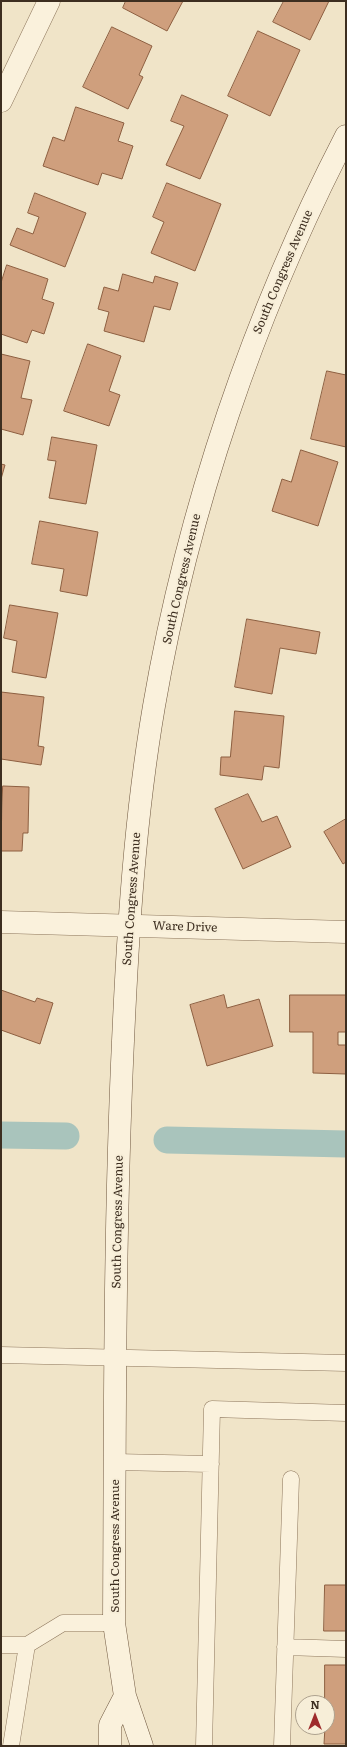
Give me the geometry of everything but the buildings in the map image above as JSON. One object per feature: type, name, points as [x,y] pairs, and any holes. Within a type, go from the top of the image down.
[{"type":"street","points":[[1,101],[49,1]]},
{"type":"street","name":"South Congress Avenue","points":[[142,1746],[125,1696],[114,1623],[118,1157],[128,925],[138,815],[154,706],[175,599],[195,519],[227,414],[275,286],[320,186],[346,136]]},
{"type":"street","name":"Ware Drive","points":[[1,922],[346,932]]},
{"type":"street","points":[[110,1746],[110,1725],[125,1696]]},
{"type":"lane","points":[[1,1355],[346,1363]]},
{"type":"lane","points":[[204,1746],[212,1409],[346,1413]]},
{"type":"lane","points":[[115,1462],[211,1464]]},
{"type":"lane","points":[[282,1746],[291,1478]]},
{"type":"lane","points":[[1,1645],[27,1645],[63,1623],[114,1623]]},
{"type":"lane","points":[[11,1746],[27,1645]]},
{"type":"lane","points":[[285,1647],[346,1649]]},
{"type":"waterway","points":[[1,1135],[66,1136]]},
{"type":"waterway","points":[[167,1140],[346,1144]]}]
